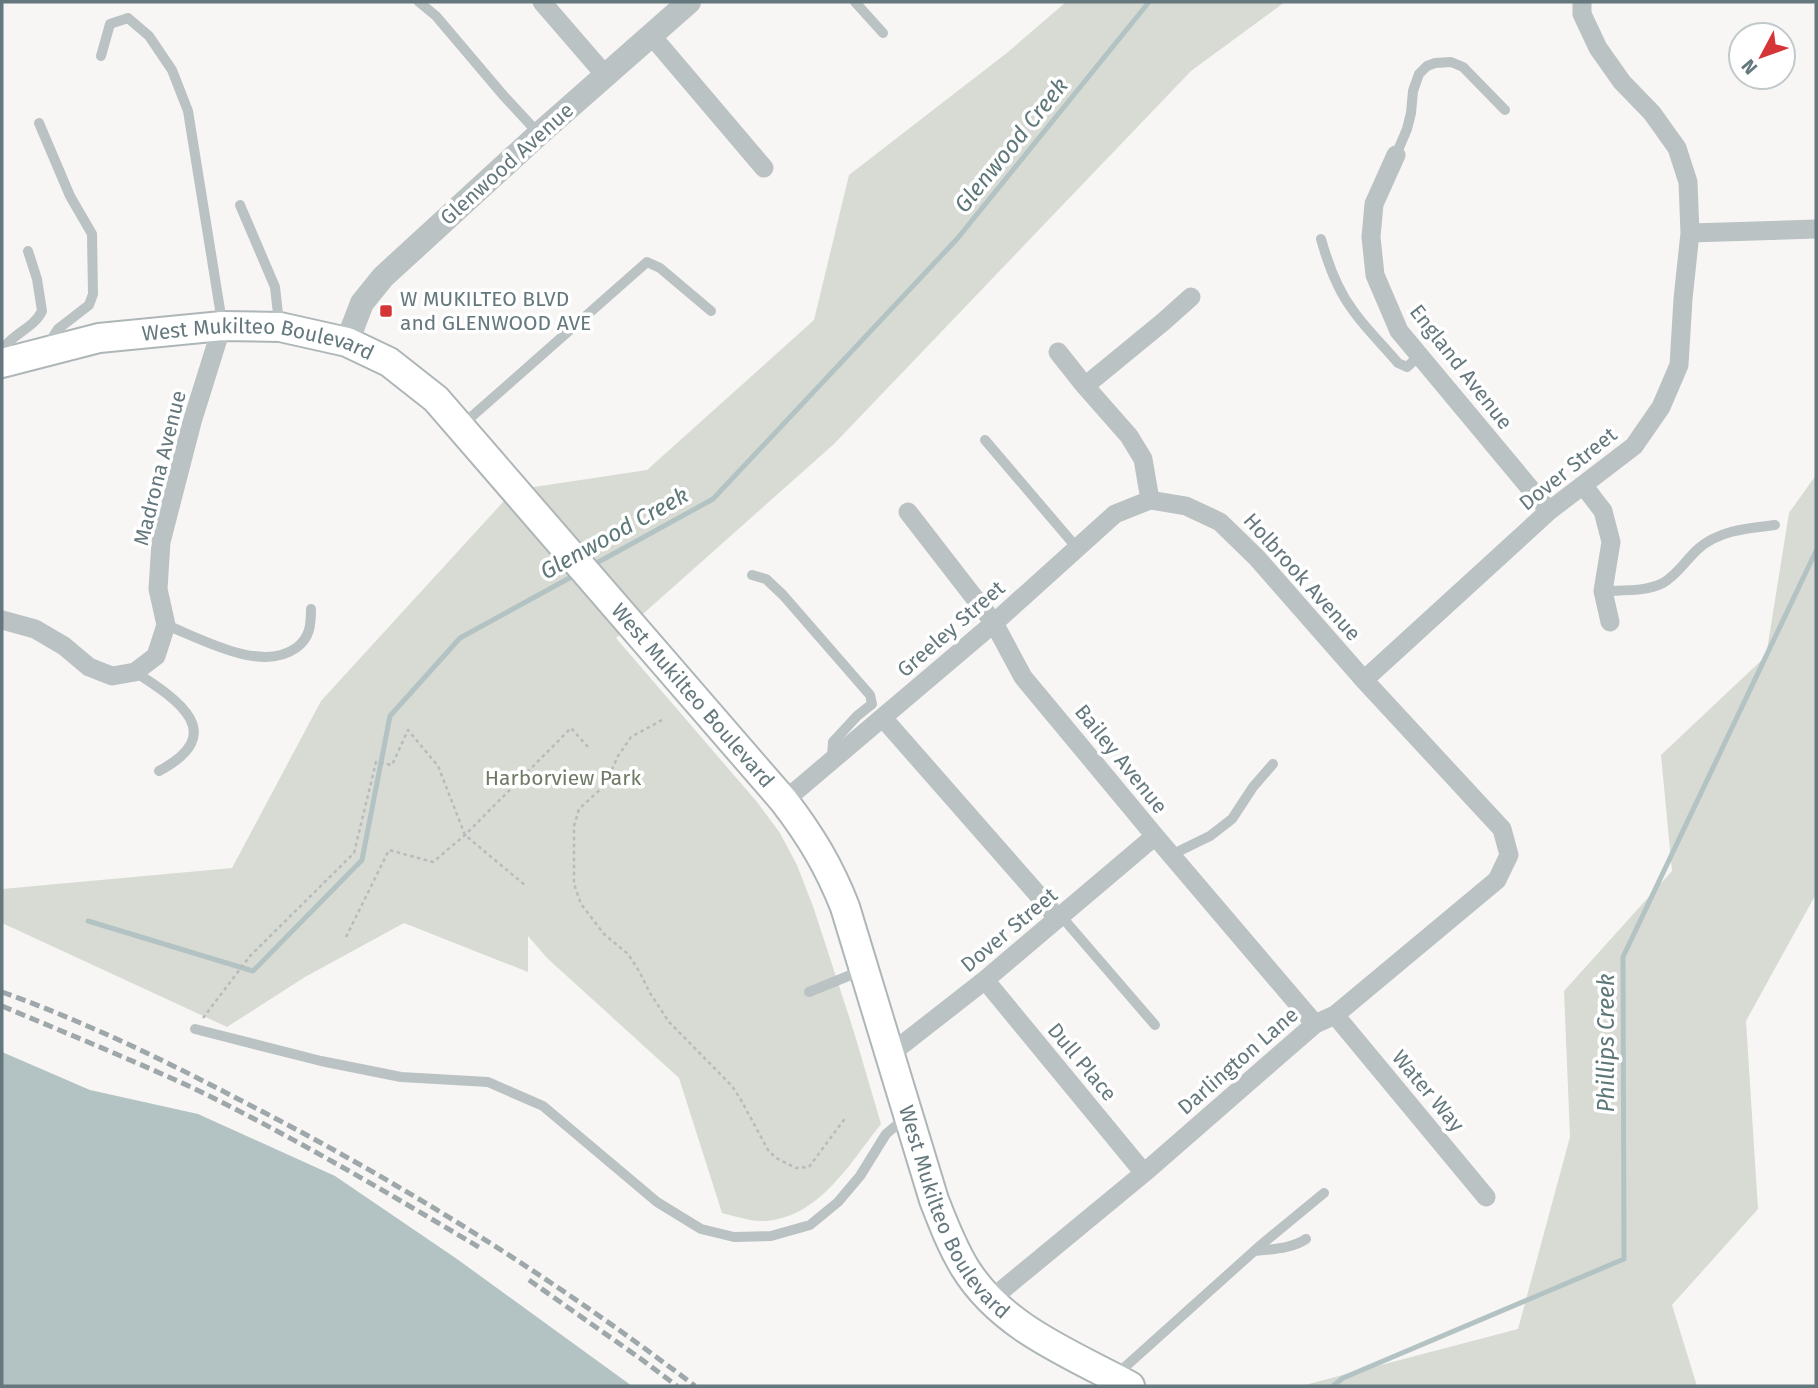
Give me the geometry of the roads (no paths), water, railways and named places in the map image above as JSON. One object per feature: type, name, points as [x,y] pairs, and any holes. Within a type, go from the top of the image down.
[{"type":"main road","name":"West Mukilteo Boulevard","points":[[2,363],[99,338],[222,326],[280,327],[346,342],[389,362],[436,399],[784,801],[822,854],[834,878],[864,970],[934,1200],[949,1240],[977,1286],[1017,1323],[1121,1382]]},
{"type":"street","points":[[542,2],[606,76]]},
{"type":"street","name":"Glenwood Avenue","points":[[346,342],[362,303],[383,277],[689,2]]},
{"type":"street","name":"Dover Street","points":[[1364,680],[1549,511],[1634,446],[1661,407],[1679,365],[1690,233],[1688,182],[1677,148],[1652,113],[1622,82],[1598,48],[1582,14],[1582,2]]},
{"type":"street","points":[[651,35],[764,168]]},
{"type":"street","name":"England Avenue","points":[[1396,155],[1374,204],[1371,237],[1375,275],[1384,299],[1399,331],[1549,511]]},
{"type":"street","points":[[1690,233],[1816,229]]},
{"type":"street","points":[[1085,386],[1191,297]]},
{"type":"street","name":"Madrona Avenue","points":[[166,625],[158,589],[161,542],[192,422],[222,326]]},
{"type":"street","points":[[1058,352],[1129,436],[1143,459],[1150,500]]},
{"type":"street","points":[[1583,485],[1603,511],[1611,542],[1603,591],[1610,622]]},
{"type":"street","name":"Greeley Street","points":[[784,801],[995,623],[1115,514],[1150,500]]},
{"type":"street","name":"Holbrook Avenue","points":[[1150,500],[1186,506],[1220,522],[1257,558],[1364,680],[1502,828],[1509,855]]},
{"type":"street","name":"Bailey Avenue","points":[[908,512],[995,623],[1023,677],[1315,1024]]},
{"type":"street","points":[[2,620],[35,629],[64,646],[89,667],[112,676],[135,673],[156,656],[166,625]]},
{"type":"street","points":[[883,718],[1059,918]]},
{"type":"street","name":"Dover Street","points":[[889,1055],[985,980],[1155,836]]},
{"type":"street","name":"Darlington Lane","points":[[990,1300],[1144,1173],[1315,1024],[1335,1014],[1497,880],[1509,855]]},
{"type":"street","name":"Dull Place","points":[[985,980],[1144,1173]]},
{"type":"street","name":"Water Way","points":[[1335,1014],[1486,1197]]},
{"type":"lane","points":[[419,2],[436,16],[539,134]]},
{"type":"lane","points":[[855,2],[883,33]]},
{"type":"lane","points":[[101,56],[110,24],[128,18],[149,36],[172,70],[188,111],[222,326]]},
{"type":"lane","points":[[1396,155],[1407,129],[1413,91],[1419,74],[1435,62],[1451,62],[1463,67],[1505,110]]},
{"type":"lane","points":[[39,123],[69,196],[92,234],[93,294],[89,304],[58,329],[43,352]]},
{"type":"lane","points":[[240,205],[275,287],[280,327]]},
{"type":"lane","points":[[1321,239],[1338,286],[1352,309],[1398,363],[1407,366],[1419,356]]},
{"type":"lane","points":[[2,350],[9,340],[35,321],[42,311],[37,279],[28,251]]},
{"type":"lane","points":[[460,426],[647,262],[660,268],[711,311]]},
{"type":"lane","points":[[985,440],[1077,548]]},
{"type":"lane","points":[[1603,591],[1663,583],[1700,547],[1721,534],[1776,525]]},
{"type":"lane","points":[[752,575],[766,579],[783,595],[870,695],[872,704],[833,742],[831,761]]},
{"type":"lane","points":[[166,625],[238,653],[269,658],[283,655],[303,642],[311,624],[311,609]]},
{"type":"lane","points":[[135,673],[169,696],[188,716],[195,729],[194,741],[189,750],[177,762],[159,771]]},
{"type":"lane","points":[[1171,855],[1210,836],[1232,819],[1273,764]]},
{"type":"lane","points":[[1059,918],[1155,1025]]},
{"type":"lane","points":[[809,992],[864,970]]},
{"type":"lane","points":[[195,1029],[321,1061],[401,1077],[488,1082],[543,1106],[657,1202],[701,1229],[734,1237],[771,1236],[810,1225],[838,1202],[860,1176],[886,1134],[908,1116]]},
{"type":"lane","points":[[1121,1382],[1254,1251],[1324,1193]]},
{"type":"lane","points":[[1254,1251],[1286,1248],[1306,1239]]},
{"type":"waterway","name":"Glenwood Creek","points":[[593,565],[713,499],[957,239],[1149,2]]},
{"type":"waterway","name":"Phillips Creek","points":[[1333,1386],[1343,1378],[1624,1259],[1623,957],[1816,551]]},
{"type":"waterway","name":"Glenwood Creek","points":[[88,921],[253,971],[362,860],[390,716],[460,638],[575,575]]},
{"type":"railway","points":[[2,992],[62,1015],[151,1055],[357,1163],[530,1269],[695,1386]]},
{"type":"railway","points":[[2,1006],[230,1106],[339,1165],[482,1249]]},
{"type":"railway","points":[[529,1280],[677,1386]]},
{"type":"place","name":"W MUKILTEO BLVD and GLENWOOD AVE","points":[[386,311]]},
{"type":"park label","name":"Harborview Park","points":[[563,778]]}]
